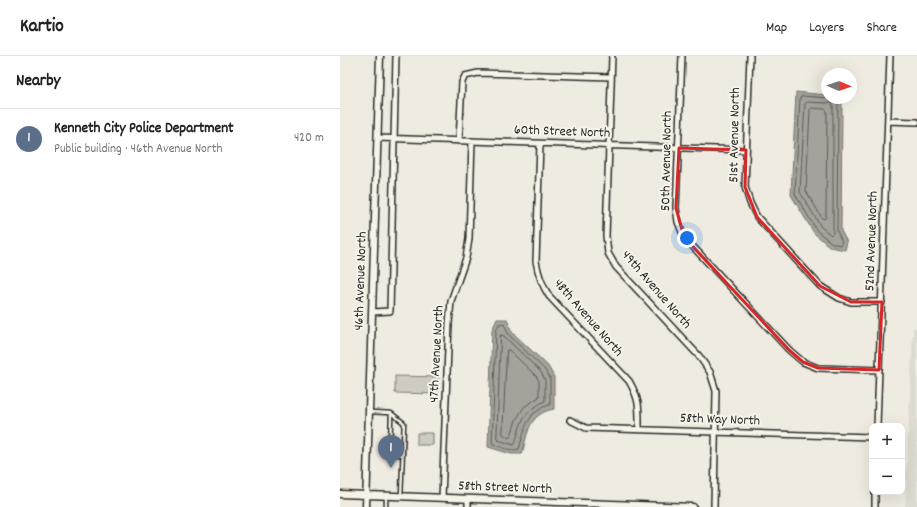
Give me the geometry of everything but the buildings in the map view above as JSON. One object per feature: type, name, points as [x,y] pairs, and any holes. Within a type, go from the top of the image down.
[{"type":"street","name":"46th Avenue North","points":[[366,507],[380,56]]},
{"type":"street","points":[[372,312],[390,311],[396,56]]},
{"type":"street","name":"49th Avenue North","points":[[612,56],[606,236],[608,252],[616,267],[699,356],[710,372],[716,391],[714,507]]},
{"type":"street","name":"50th Avenue North","points":[[682,56],[676,208],[678,222],[684,237],[789,350],[803,362],[818,368],[879,370]]},
{"type":"street","name":"51st Avenue North","points":[[750,56],[745,187],[750,203],[757,217],[820,286],[839,298],[851,302],[882,302]]},
{"type":"street","name":"52nd Avenue North","points":[[878,423],[890,56]]},
{"type":"street","points":[[460,141],[462,82],[466,76],[478,73],[611,77]]},
{"type":"street","points":[[888,120],[917,122]]},
{"type":"street","name":"60th Street North","points":[[377,138],[746,150]]},
{"type":"street","name":"47th Avenue North","points":[[442,498],[449,324],[451,301],[466,258],[469,239],[472,141]]},
{"type":"street","name":"48th Avenue North","points":[[540,144],[536,261],[537,270],[542,284],[549,296],[629,381],[636,393],[639,406],[639,429]]},
{"type":"street","name":"58th Way North","points":[[570,420],[586,428],[869,437]]},
{"type":"street","name":"58th Street North","points":[[340,494],[693,507]]},
{"type":"street","points":[[875,495],[875,507]]},
{"type":"street","points":[[468,499],[468,507]]},
{"type":"lane","points":[[369,412],[391,413],[401,419],[404,423],[401,496]]},
{"type":"lane","points":[[391,413],[390,450],[392,454],[403,455]]},
{"type":"lane","points":[[386,496],[386,507]]},
{"type":"highlighted area","points":[[679,148],[746,150],[745,187],[757,217],[820,286],[851,302],[882,302],[879,370],[818,368],[803,362],[789,350],[684,237],[676,208]]},
{"type":"shaded area","points":[[913,328],[917,328],[917,507],[905,507]]},
{"type":"shaded area","points":[[395,376],[439,377],[438,394],[395,393]]},
{"type":"shaded area","points":[[417,433],[433,433],[433,445],[417,445]]},
{"type":"water","points":[[796,92],[821,94],[821,104],[842,104],[841,231],[847,242],[845,250],[830,247],[814,233],[791,195]]},
{"type":"water","points":[[497,319],[507,319],[512,332],[548,366],[554,377],[554,409],[539,415],[534,420],[530,426],[522,454],[511,454],[488,447],[492,330]]},
{"type":"place","name":"Kenneth City Police Department","points":[[391,468]]}]
